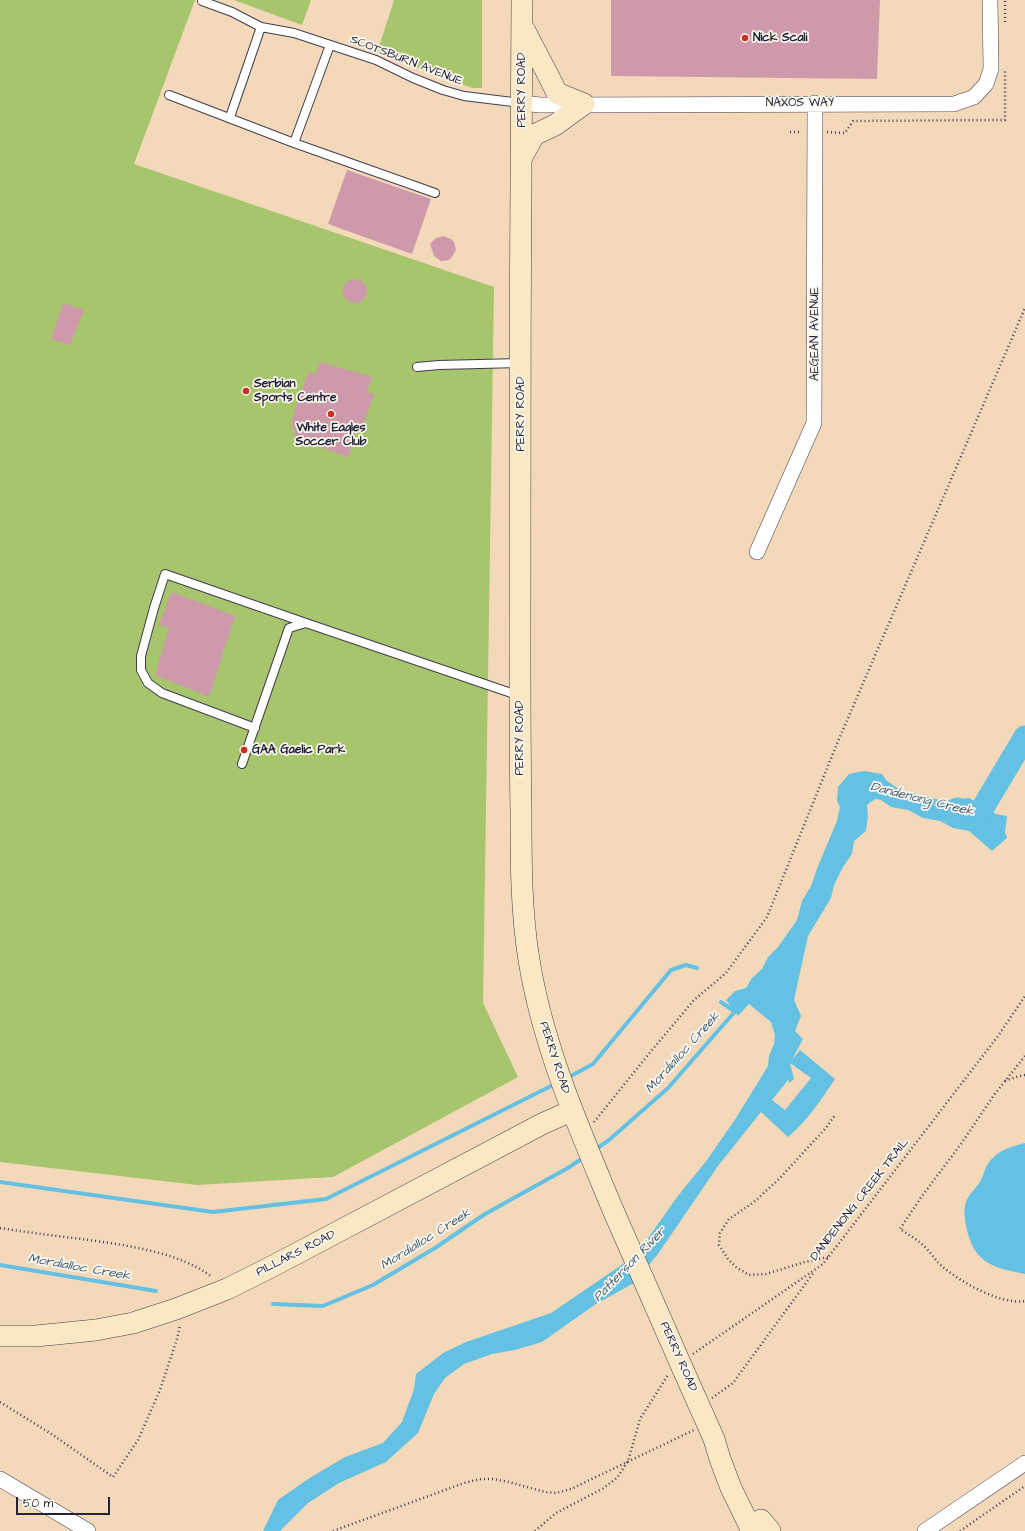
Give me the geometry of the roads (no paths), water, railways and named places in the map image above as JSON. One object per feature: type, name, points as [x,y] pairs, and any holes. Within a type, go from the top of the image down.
[{"type":"main road","name":"PERRY ROAD","points":[[522,0],[520,696],[521,878],[524,924],[529,962],[538,1007],[571,1110],[613,1210],[707,1423],[726,1456],[763,1528]]},
{"type":"main road","points":[[522,26],[548,73],[557,93],[584,104]]},
{"type":"main road","points":[[522,157],[534,135],[555,125],[584,104]]},
{"type":"main road","name":"PILLARS ROAD","points":[[0,1336],[36,1336],[96,1330],[133,1323],[227,1289],[571,1110]]},
{"type":"street","name":"NAXOS WAY","points":[[522,103],[540,105],[816,103],[954,104],[974,96],[986,84],[991,69],[990,0]]},
{"type":"street","name":"AEGEAN AVENUE","points":[[758,552],[814,423],[816,103]]},
{"type":"street","points":[[926,1531],[1025,1463]]},
{"type":"street","points":[[0,1479],[88,1531]]},
{"type":"lane","name":"SCOTSBURN AVENUE","points":[[202,1],[232,12],[261,27],[294,33],[376,60],[413,78],[457,94],[522,103]]},
{"type":"lane","points":[[230,117],[261,27]]},
{"type":"lane","points":[[294,143],[330,45]]},
{"type":"lane","points":[[169,96],[230,117],[294,143],[435,193]]},
{"type":"lane","points":[[417,367],[521,363]]},
{"type":"lane","points":[[255,728],[162,693],[148,683],[141,670],[141,656],[165,574],[520,696]]},
{"type":"lane","points":[[242,764],[289,628],[306,623]]},
{"type":"water","name":"Patterson River","points":[[864,771],[882,774],[887,781],[900,790],[944,801],[969,798],[996,814],[1007,816],[1005,832],[1007,838],[992,851],[969,831],[953,828],[940,821],[923,818],[908,810],[891,807],[881,800],[875,799],[867,805],[868,816],[866,831],[854,841],[852,854],[843,867],[834,885],[831,898],[808,936],[794,1000],[801,1016],[795,1031],[803,1039],[792,1060],[800,1050],[835,1079],[814,1110],[788,1137],[761,1112],[718,1166],[658,1254],[634,1283],[596,1304],[542,1342],[515,1350],[492,1354],[464,1364],[445,1378],[434,1394],[418,1433],[386,1462],[339,1483],[308,1503],[280,1531],[263,1531],[278,1500],[308,1479],[345,1457],[383,1443],[402,1422],[414,1389],[416,1374],[443,1353],[466,1342],[551,1313],[623,1264],[644,1244],[677,1197],[707,1160],[736,1118],[768,1066],[769,1056],[774,1044],[775,1035],[771,1022],[749,1004],[738,1016],[726,1000],[735,991],[746,988],[752,978],[762,969],[768,957],[778,947],[797,920],[802,901],[811,886],[837,821],[840,807],[837,801],[838,787],[849,774]],"holes":[[[790,1063],[811,1078],[785,1110],[772,1100],[788,1080],[790,1083],[794,1079]]]},
{"type":"water","points":[[1025,1143],[1025,1274],[994,1266],[979,1256],[969,1239],[964,1211],[967,1199],[979,1183],[986,1167],[994,1156],[1003,1150]]},
{"type":"waterway","name":"Dandenong Creek","points":[[957,809],[979,814],[1025,737]]},
{"type":"waterway","points":[[571,1076],[593,1064],[671,970],[686,965],[697,968]]},
{"type":"waterway","points":[[721,1002],[734,1011]]},
{"type":"waterway","name":"Mordialloc Creek","points":[[599,1147],[668,1088],[738,1008]]},
{"type":"waterway","points":[[0,1182],[213,1212],[326,1199],[551,1086]]},
{"type":"waterway","name":"Mordialloc Creek","points":[[273,1304],[323,1306],[373,1285],[435,1248],[485,1214],[580,1160]]},
{"type":"waterway","name":"Mordialloc Creek","points":[[0,1265],[156,1291]]},
{"type":"place","name":"Nick Scali","points":[[745,38]]},
{"type":"place","name":"Serbian Sports Centre","points":[[246,391]]},
{"type":"place","name":"White Eagles Soccer Club","points":[[331,414]]},
{"type":"place","name":"GAA Gaelic Park","points":[[244,750]]}]
